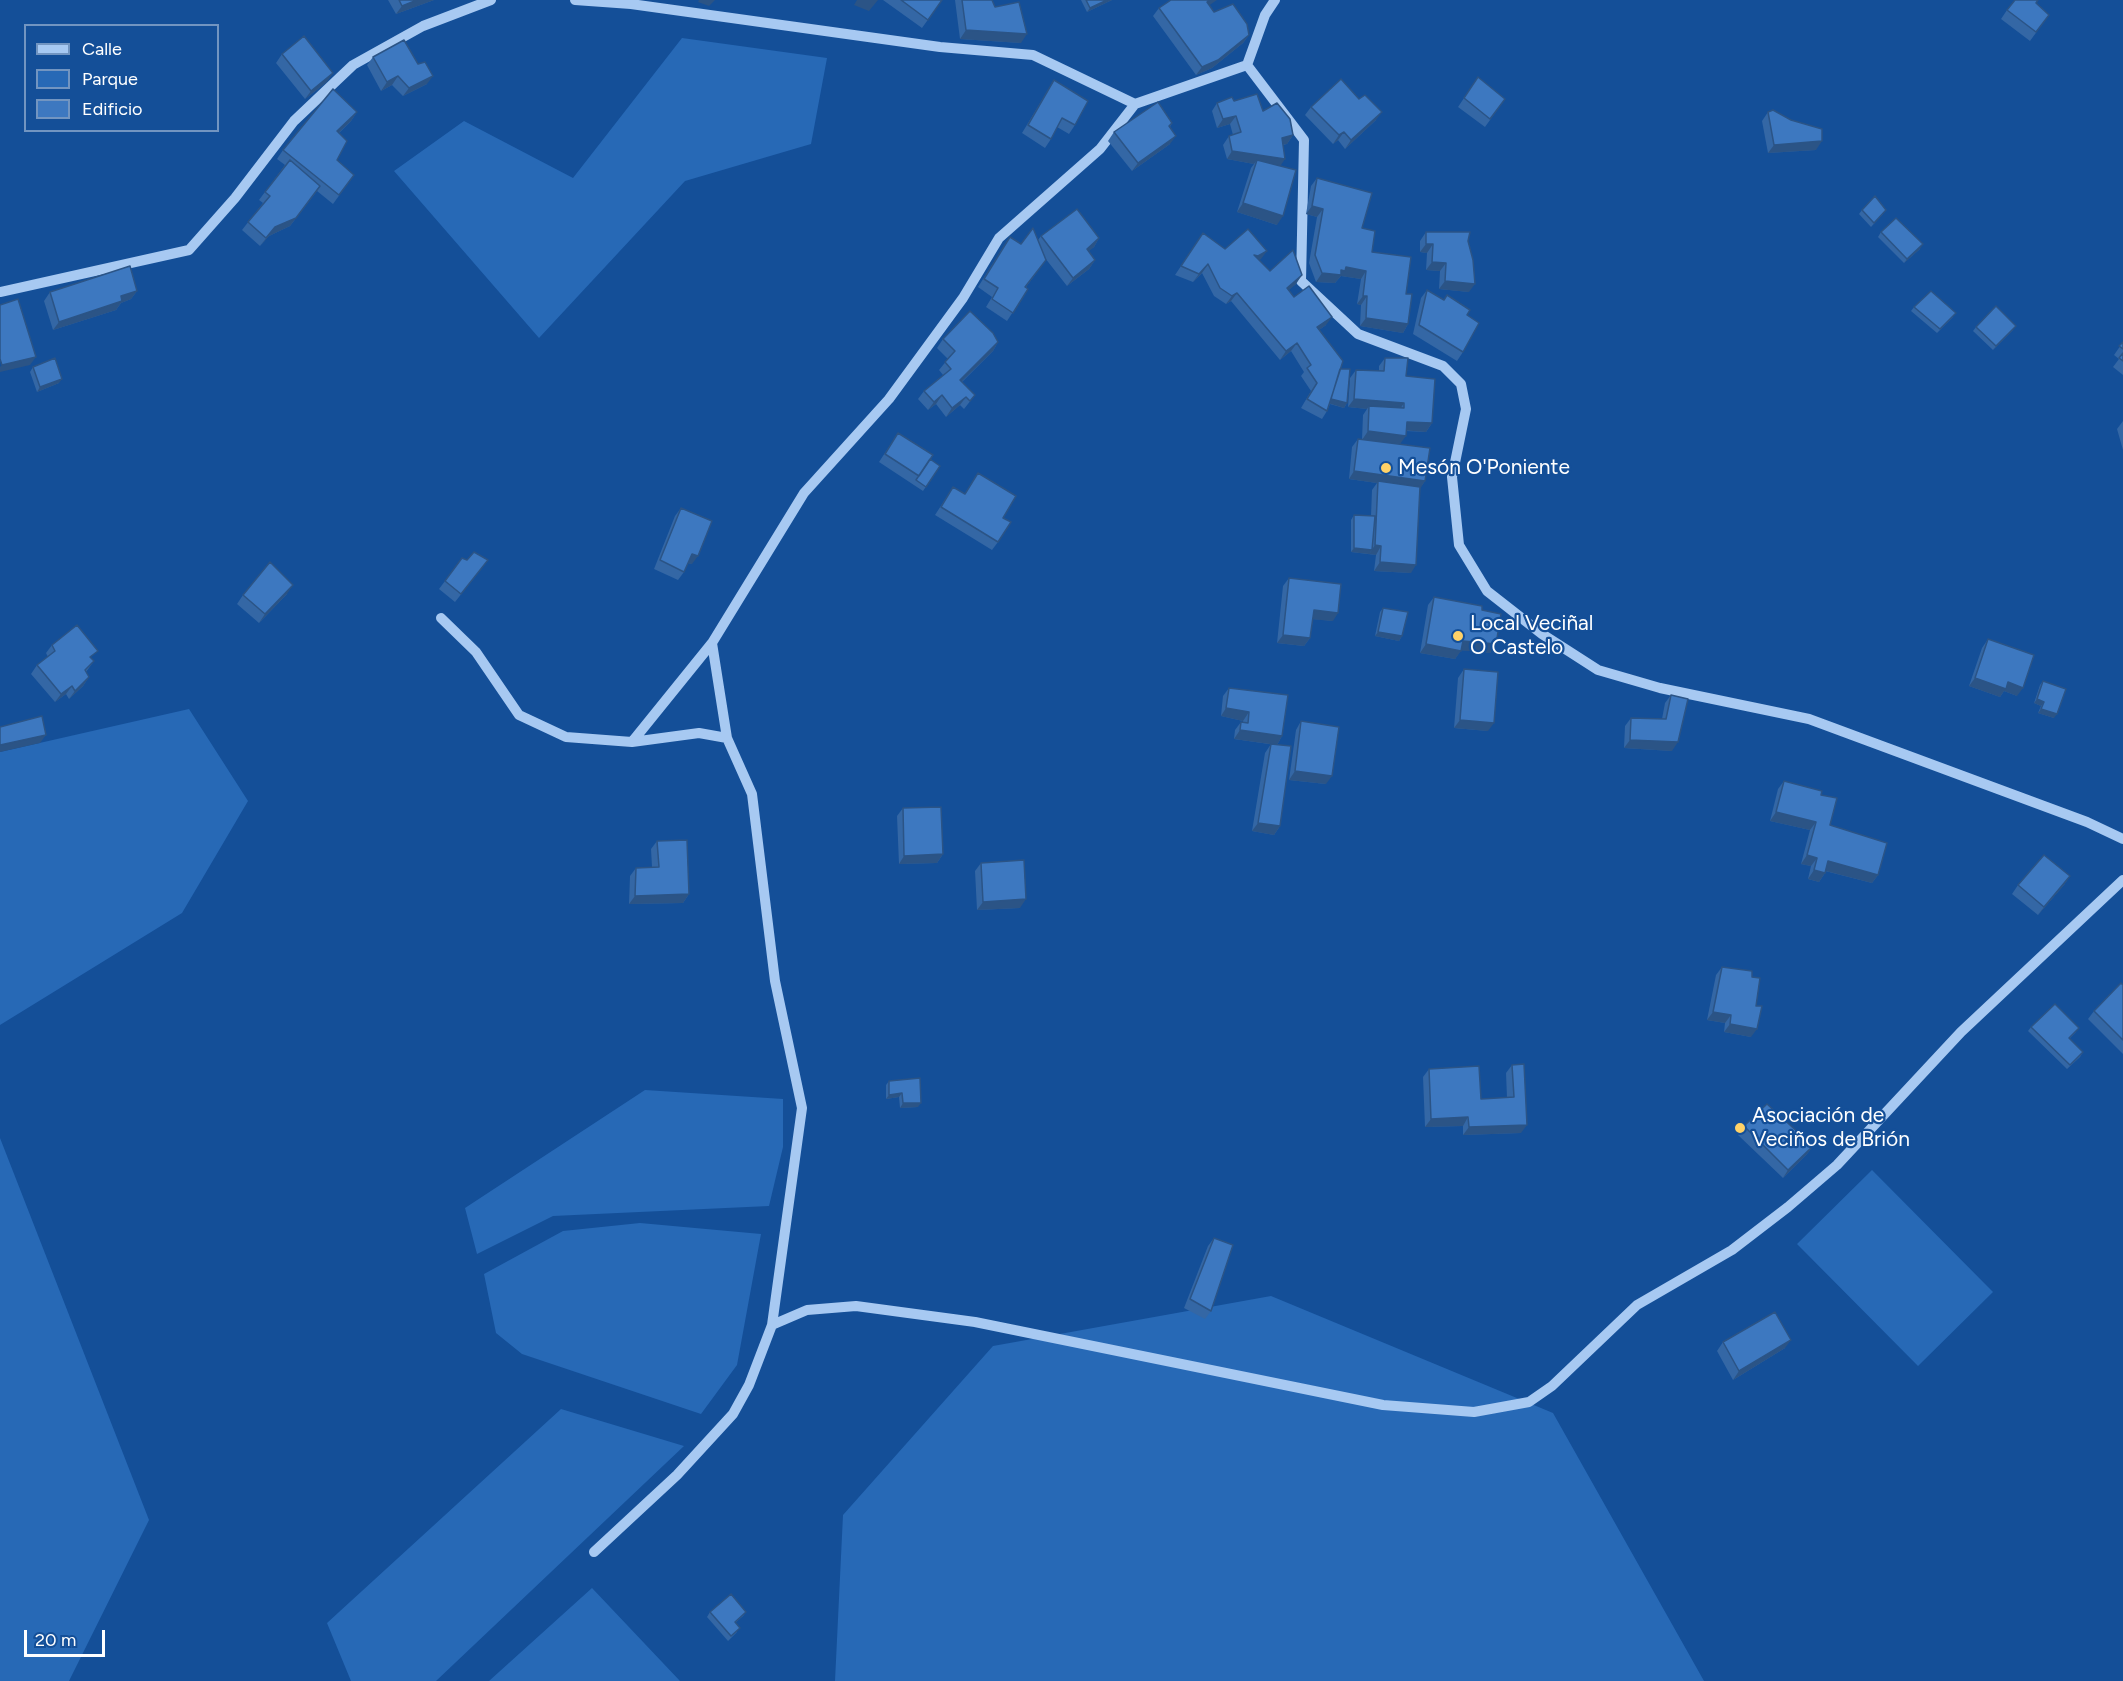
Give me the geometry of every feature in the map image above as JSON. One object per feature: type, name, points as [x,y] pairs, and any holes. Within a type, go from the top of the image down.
[{"type":"street","points":[[0,292],[189,250],[235,198],[294,121],[352,65],[423,26],[491,0]]},
{"type":"street","points":[[575,0],[631,4],[940,47],[1033,55],[1135,104]]},
{"type":"street","points":[[1247,65],[1265,15],[1275,0]]},
{"type":"street","points":[[632,742],[712,643],[804,493],[889,399],[963,298],[999,238],[1100,149],[1135,104],[1247,65]]},
{"type":"street","points":[[1247,65],[1304,140],[1301,281],[1358,334],[1443,366],[1461,384],[1466,409],[1452,477],[1459,545],[1487,591],[1542,634],[1598,670],[1660,688],[1809,719],[2087,822],[2123,839]]},
{"type":"street","points":[[441,618],[476,652],[519,715],[567,737],[632,742],[699,733],[727,738]]},
{"type":"street","points":[[594,1552],[677,1475],[734,1414],[772,1325],[802,1108],[775,981],[752,794],[727,738],[712,643]]},
{"type":"street","points":[[772,1325],[807,1310],[856,1306],[975,1322],[1383,1405],[1474,1412],[1529,1402],[1552,1386],[1637,1305],[1732,1250],[1788,1208],[1837,1165],[1961,1032],[2123,880]]},
{"type":"green space","points":[[682,38],[827,58],[811,144],[685,181],[539,338],[394,171],[464,121],[573,178]]},
{"type":"green space","points":[[189,709],[248,801],[182,913],[0,1025],[0,752]]},
{"type":"green space","points":[[645,1090],[783,1099],[783,1147],[769,1206],[553,1216],[477,1254],[465,1208]]},
{"type":"green space","points":[[0,1138],[149,1520],[69,1681],[0,1681]]},
{"type":"green space","points":[[1872,1170],[1993,1292],[1918,1366],[1797,1244]]},
{"type":"green space","points":[[640,1223],[761,1234],[737,1365],[701,1414],[522,1354],[496,1333],[484,1274],[563,1231]]},
{"type":"green space","points":[[1271,1296],[1553,1413],[1704,1681],[835,1681],[843,1515],[993,1346]]},
{"type":"green space","points":[[561,1409],[684,1446],[436,1681],[351,1681],[327,1623]]},
{"type":"green space","points":[[592,1588],[680,1681],[489,1681]]},
{"type":"building","points":[[399,0],[417,0],[402,6]]},
{"type":"building","points":[[901,0],[942,0],[928,20]]},
{"type":"building","points":[[962,0],[992,0],[995,7],[1019,2],[1027,34],[966,30]]},
{"type":"building","points":[[1086,0],[1107,0],[1090,8]]},
{"type":"building","points":[[1171,0],[1210,0],[1207,2],[1214,12],[1233,4],[1247,24],[1249,35],[1218,60],[1202,67],[1159,8]]},
{"type":"building","points":[[2015,0],[2038,0],[2036,3],[2049,15],[2036,32],[2007,10]]},
{"type":"building","points":[[304,36],[333,73],[311,91],[282,54]]},
{"type":"building","points":[[404,40],[418,64],[425,62],[433,76],[409,88],[398,76],[387,82],[373,57]]},
{"type":"building","points":[[1478,77],[1505,99],[1490,119],[1464,98]]},
{"type":"building","points":[[1341,79],[1359,99],[1365,95],[1382,112],[1351,140],[1344,132],[1339,135],[1311,107]]},
{"type":"building","points":[[1054,80],[1088,101],[1075,125],[1062,118],[1051,139],[1028,125]]},
{"type":"building","points":[[333,89],[357,112],[337,131],[347,141],[337,160],[354,175],[339,195],[283,150]]},
{"type":"building","points":[[1257,94],[1263,111],[1277,103],[1290,119],[1293,135],[1282,138],[1285,159],[1232,151],[1229,136],[1241,132],[1236,116],[1223,119],[1217,103],[1232,97],[1234,101]]},
{"type":"building","points":[[1158,102],[1172,123],[1169,126],[1176,136],[1138,163],[1114,132]]},
{"type":"building","points":[[1773,110],[1791,120],[1822,129],[1822,141],[1774,145],[1768,112]]},
{"type":"building","points":[[290,160],[320,186],[296,218],[275,227],[266,238],[248,222],[270,196],[265,192]]},
{"type":"building","points":[[1257,160],[1296,170],[1283,216],[1243,203]]},
{"type":"building","points":[[1317,178],[1372,193],[1362,228],[1375,231],[1372,252],[1411,257],[1406,294],[1412,294],[1408,324],[1366,318],[1367,296],[1363,296],[1366,271],[1346,267],[1345,271],[1341,270],[1341,275],[1322,273],[1315,255],[1323,209],[1312,206]]},
{"type":"building","points":[[1875,196],[1886,210],[1874,223],[1862,210]]},
{"type":"building","points":[[1077,209],[1099,238],[1087,249],[1095,260],[1073,278],[1041,236]]},
{"type":"building","points":[[1896,218],[1923,244],[1907,259],[1881,232]]},
{"type":"building","points":[[1033,228],[1046,260],[1025,287],[1028,289],[1013,313],[992,299],[998,288],[984,279],[1010,237],[1021,244]]},
{"type":"building","points":[[1248,229],[1267,251],[1258,256],[1254,255],[1270,271],[1293,250],[1302,275],[1287,288],[1294,297],[1309,286],[1332,317],[1317,327],[1343,361],[1327,411],[1307,399],[1317,383],[1307,368],[1311,365],[1297,343],[1286,351],[1237,293],[1232,296],[1220,288],[1208,264],[1199,274],[1181,266],[1203,233],[1225,249]]},
{"type":"building","points":[[1426,232],[1470,232],[1468,241],[1473,260],[1475,284],[1445,281],[1446,263],[1432,262],[1433,244],[1426,244]]},
{"type":"building","points":[[130,266],[137,291],[121,296],[122,301],[59,322],[50,292]]},
{"type":"building","points":[[1427,290],[1444,300],[1447,295],[1470,310],[1467,315],[1479,323],[1463,352],[1419,325]]},
{"type":"building","points":[[1931,291],[1956,313],[1940,329],[1914,307]]},
{"type":"building","points":[[18,299],[36,357],[2,365],[0,305]]},
{"type":"building","points":[[1996,306],[2016,326],[1996,346],[1976,327]]},
{"type":"building","points":[[970,311],[993,333],[998,342],[960,380],[975,395],[970,401],[966,397],[952,408],[942,395],[934,402],[924,391],[951,369],[945,362],[955,351],[943,339]]},
{"type":"building","points":[[55,358],[62,379],[40,387],[33,367]]},
{"type":"building","points":[[1385,358],[1408,358],[1406,376],[1435,379],[1432,423],[1407,422],[1406,436],[1368,431],[1369,406],[1404,408],[1404,403],[1354,399],[1356,370],[1384,371]]},
{"type":"building","points":[[1340,369],[1350,369],[1347,403],[1331,399]]},
{"type":"building","points":[[898,433],[933,455],[919,476],[885,454]]},
{"type":"building","name":"Mesón O'Poniente","points":[[1358,439],[1430,448],[1425,481],[1354,471]]},
{"type":"building","points":[[930,459],[940,466],[926,487],[916,480]]},
{"type":"building","points":[[978,473],[1016,496],[1003,518],[1011,522],[998,542],[941,507],[953,487],[965,494]]},
{"type":"building","points":[[1378,481],[1420,487],[1416,565],[1380,562],[1381,546],[1375,545]]},
{"type":"building","points":[[681,508],[712,521],[698,556],[692,554],[684,572],[660,560]]},
{"type":"building","points":[[1354,515],[1375,516],[1372,550],[1354,548]]},
{"type":"building","points":[[474,552],[488,560],[461,594],[445,581],[462,558],[467,560]]},
{"type":"building","points":[[270,562],[293,585],[265,614],[243,595]]},
{"type":"building","points":[[1289,578],[1341,584],[1338,613],[1314,610],[1310,638],[1283,635]]},
{"type":"building","name":"Local Veciñal O Castelo","points":[[1434,597],[1482,606],[1482,610],[1501,614],[1496,644],[1463,641],[1461,651],[1426,644]]},
{"type":"building","points":[[1383,608],[1408,612],[1402,636],[1378,632]]},
{"type":"building","points":[[77,625],[98,651],[90,657],[94,661],[85,670],[89,677],[75,691],[72,686],[61,694],[37,665],[55,651],[52,645]]},
{"type":"building","points":[[1988,639],[2034,655],[2023,688],[2008,682],[2006,689],[1975,678]]},
{"type":"building","points":[[1464,669],[1498,672],[1494,723],[1460,720]]},
{"type":"building","points":[[2043,681],[2066,689],[2057,714],[2041,709],[2044,702],[2037,699]]},
{"type":"building","points":[[1229,688],[1288,695],[1282,736],[1240,730],[1241,722],[1248,723],[1249,712],[1226,708]]},
{"type":"building","points":[[1671,695],[1688,699],[1678,742],[1630,740],[1631,718],[1666,719]]},
{"type":"building","points":[[42,716],[46,735],[0,745],[0,727]]},
{"type":"building","points":[[1301,721],[1339,727],[1332,776],[1295,771]]},
{"type":"building","points":[[1271,744],[1291,746],[1280,826],[1258,823]]},
{"type":"building","points":[[1784,781],[1822,791],[1821,795],[1837,798],[1830,825],[1887,843],[1878,875],[1828,861],[1825,873],[1814,870],[1817,858],[1807,855],[1816,822],[1776,812]]},
{"type":"building","points":[[941,807],[943,854],[904,856],[903,808]]},
{"type":"building","points":[[687,840],[689,894],[635,896],[636,868],[659,867],[657,841]]},
{"type":"building","points":[[2044,855],[2070,876],[2044,907],[2018,885]]},
{"type":"building","points":[[1024,860],[1026,899],[983,902],[981,863]]},
{"type":"building","points":[[1722,967],[1752,971],[1752,977],[1760,978],[1756,1006],[1762,1006],[1757,1029],[1730,1024],[1731,1015],[1713,1012]]},
{"type":"building","points":[[2121,983],[2123,985],[2123,1040],[2094,1011]]},
{"type":"building","points":[[2055,1004],[2079,1028],[2069,1038],[2083,1052],[2070,1065],[2031,1027]]},
{"type":"building","points":[[1524,1064],[1527,1125],[1469,1127],[1468,1117],[1431,1119],[1429,1069],[1479,1066],[1481,1099],[1514,1097],[1512,1065]]},
{"type":"building","points":[[920,1078],[921,1103],[903,1103],[902,1093],[889,1095],[889,1081]]},
{"type":"building","points":[[1767,1104],[1813,1146],[1788,1170],[1744,1126]]},
{"type":"building","points":[[1214,1238],[1233,1245],[1211,1311],[1190,1299]]},
{"type":"building","points":[[1775,1312],[1791,1340],[1739,1371],[1723,1342]]},
{"type":"building","points":[[731,1594],[746,1612],[735,1622],[740,1628],[731,1636],[710,1612]]},
{"type":"place","name":"Mesón O'Poniente","points":[[1386,468]]},
{"type":"place","name":"Local Veciñal O Castelo","points":[[1458,636]]},
{"type":"place","name":"Asociación de Veciños de Brión","points":[[1740,1128]]}]
